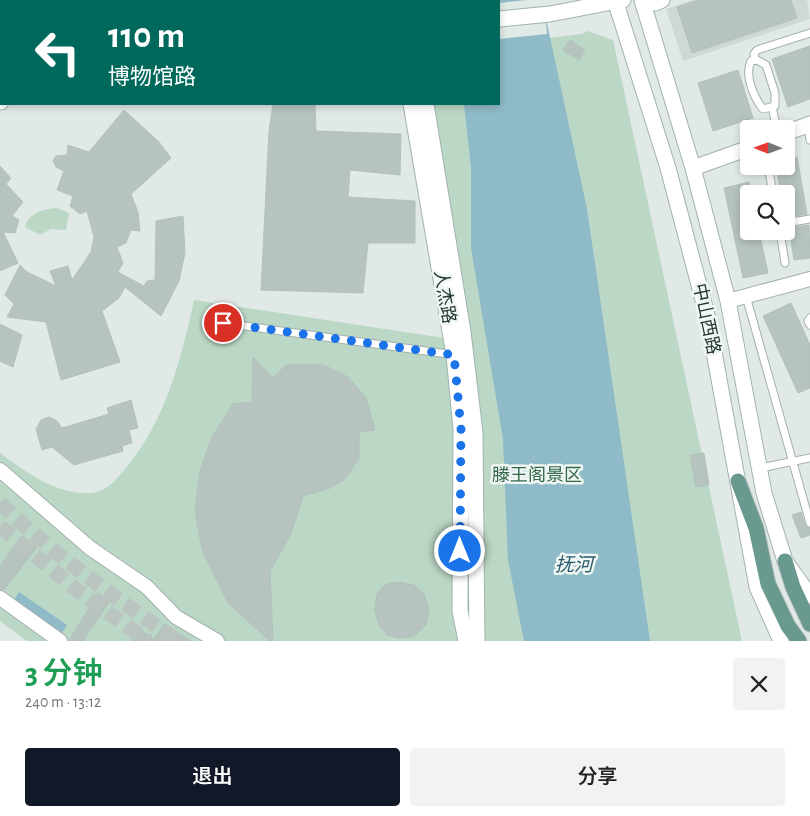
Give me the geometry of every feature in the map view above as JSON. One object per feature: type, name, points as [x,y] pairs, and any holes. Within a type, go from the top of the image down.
[{"type":"main road","name":"中山西路","points":[[642,0],[693,168],[728,301],[764,493],[785,561],[810,596]]},
{"type":"main road","points":[[650,0],[655,2],[662,0]]},
{"type":"main road","name":"中山西路","points":[[618,1],[668,168],[708,319],[757,587],[781,641]]},
{"type":"main road","points":[[500,20],[550,14],[618,1]]},
{"type":"main road","name":"人杰路","points":[[411,105],[475,433],[477,641]]},
{"type":"main road","name":"人杰路","points":[[426,105],[460,356],[460,611],[466,641]]},
{"type":"main road","points":[[795,129],[809,124]]},
{"type":"main road","points":[[693,168],[740,151]]},
{"type":"main road","points":[[738,481],[756,528],[768,584],[788,626],[799,641]]},
{"type":"main road","points":[[785,561],[793,587],[810,624]]},
{"type":"street","points":[[728,301],[809,282]]},
{"type":"street","points":[[0,470],[90,548],[147,587],[176,617],[217,641]]},
{"type":"street","points":[[0,598],[60,641]]},
{"type":"lane","points":[[755,60],[754,54],[757,50],[810,33]]},
{"type":"lane","points":[[755,60],[766,65],[777,101],[772,108],[763,108],[758,102],[748,73],[749,65],[755,60]]},
{"type":"lane","points":[[772,108],[775,120]]},
{"type":"lane","points":[[809,124],[810,140]]},
{"type":"lane","points":[[795,222],[810,219]]},
{"type":"lane","points":[[782,240],[786,263]]},
{"type":"lane","points":[[746,296],[810,523]]},
{"type":"lane","points":[[810,318],[808,321],[810,325]]},
{"type":"lane","points":[[223,323],[460,356]]},
{"type":"lane","points":[[759,468],[810,458]]},
{"type":"shaded area","points":[[693,0],[807,0],[810,19],[683,61],[666,9]]},
{"type":"green space","name":"滕王阁景区","points":[[587,31],[613,40],[742,641],[27,641],[0,621],[0,453],[44,482],[68,491],[93,493],[103,490],[112,484],[140,449],[162,409],[184,345],[194,300],[444,338],[403,105],[500,105],[500,44],[582,34]]},
{"type":"green space","points":[[57,208],[69,213],[66,230],[51,229],[40,235],[25,227],[29,218],[33,215],[47,209]]},
{"type":"water","name":"抚河","points":[[500,0],[542,0],[587,209],[650,641],[524,641],[508,560],[503,439],[471,248],[471,168],[464,105],[500,105]]},
{"type":"water","points":[[19,592],[67,625],[60,636],[12,603]]},
{"type":"pier","points":[[544,0],[547,34],[500,39],[500,3]]},
{"type":"building","points":[[698,0],[791,0],[797,18],[692,53],[677,7]]},
{"type":"building","points":[[570,40],[585,50],[579,60],[563,50]]},
{"type":"building","points":[[810,46],[810,99],[788,107],[772,59]]},
{"type":"building","points":[[738,70],[753,118],[740,120],[740,122],[713,131],[698,83]]},
{"type":"building","points":[[273,105],[315,105],[316,131],[401,134],[400,175],[350,170],[348,197],[415,201],[415,243],[368,243],[363,293],[261,290],[269,131]]},
{"type":"building","points":[[124,110],[159,142],[171,158],[131,194],[138,212],[140,231],[131,230],[126,243],[117,247],[123,263],[118,272],[144,286],[147,281],[155,280],[156,221],[183,216],[185,253],[179,281],[161,316],[125,287],[119,298],[102,311],[120,362],[61,380],[46,322],[7,317],[14,304],[5,295],[20,265],[27,272],[56,286],[50,271],[68,266],[72,280],[91,252],[94,237],[87,211],[80,214],[70,206],[73,196],[57,190],[64,171],[56,167],[53,161],[56,156],[67,155],[68,145],[89,152]]},
{"type":"building","points":[[795,157],[797,157],[807,214],[795,216],[795,185],[779,185],[778,175],[795,175]]},
{"type":"building","points":[[0,166],[11,178],[6,184],[23,202],[12,216],[19,220],[15,233],[3,232],[18,263],[0,271]]},
{"type":"building","points":[[749,182],[750,185],[740,185],[740,240],[761,240],[768,273],[743,278],[724,188]]},
{"type":"building","points":[[809,225],[810,258],[794,260],[791,240],[795,240],[795,227]]},
{"type":"building","points":[[791,303],[810,345],[810,388],[798,393],[763,316]]},
{"type":"building","points":[[0,324],[22,335],[13,367],[0,361]]},
{"type":"building","points":[[253,357],[273,378],[286,365],[324,365],[348,377],[366,398],[375,430],[359,432],[359,458],[344,480],[330,488],[303,496],[291,534],[270,571],[273,641],[270,641],[228,603],[202,550],[195,511],[200,471],[211,439],[233,404],[252,402]]},
{"type":"building","points":[[131,400],[138,428],[129,430],[132,443],[122,446],[123,451],[74,465],[52,447],[42,450],[36,429],[41,420],[49,417],[57,421],[62,428],[109,414],[107,408]]},
{"type":"building","points":[[704,453],[709,485],[696,487],[690,455]]},
{"type":"building","points":[[801,512],[805,525],[810,528],[810,535],[801,538],[792,515]]},
{"type":"building","points":[[22,536],[37,547],[4,590],[0,589],[0,566]]},
{"type":"building","points":[[400,582],[414,585],[424,594],[429,610],[426,625],[414,636],[399,638],[387,635],[379,625],[375,610],[377,594],[386,584]]},
{"type":"building","points":[[98,593],[110,601],[83,641],[69,641]]},
{"type":"building","points":[[164,624],[191,641],[131,641],[139,629],[154,639]]},
{"type":"tunnel","points":[[0,503],[64,559],[178,641]]},
{"type":"tunnel","points":[[0,526],[78,591],[148,641]]},
{"type":"route","points":[[223,323],[454,355],[461,429],[460,551]]}]
